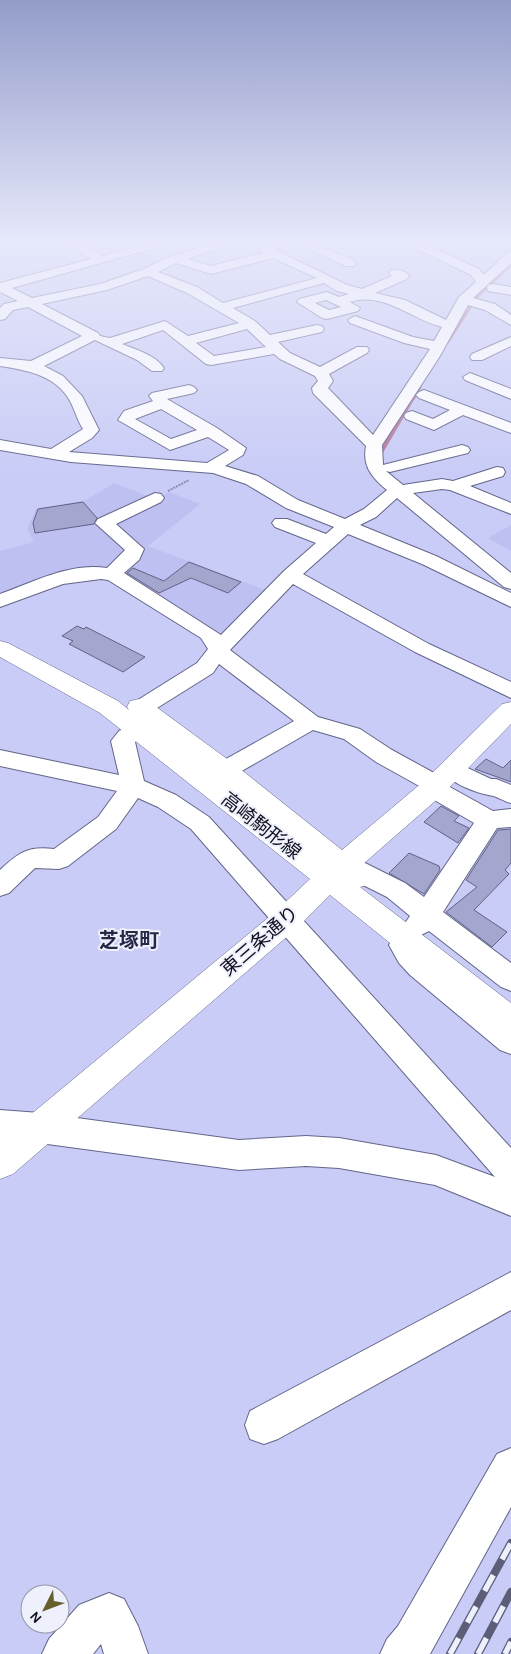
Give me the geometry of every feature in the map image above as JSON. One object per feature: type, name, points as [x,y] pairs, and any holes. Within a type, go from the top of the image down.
[{"type":"main road","name":"高崎駒形線","points":[[0,629],[83,672],[140,719],[336,871],[415,925],[511,999]]},
{"type":"main road","name":"高崎駒形線","points":[[0,648],[91,696],[140,719],[224,770],[336,871]]},
{"type":"main road","name":"東三条通り","points":[[0,1162],[286,920],[336,871],[441,781],[511,710]]},
{"type":"main road","name":"高崎駒形線","points":[[415,925],[511,1021]]},
{"type":"street","points":[[57,318],[142,357],[157,368]]},
{"type":"street","points":[[240,318],[250,324],[291,360],[320,373],[326,381],[320,388],[321,393],[374,445]]},
{"type":"street","points":[[430,318],[450,325]]},
{"type":"street","points":[[456,318],[450,325],[374,445],[372,462],[374,467],[511,569]]},
{"type":"street","points":[[403,431],[424,395],[463,318]]},
{"type":"street","points":[[355,320],[410,340],[438,346]]},
{"type":"street","points":[[186,342],[197,337],[250,324]]},
{"type":"street","points":[[110,343],[164,325],[211,361],[272,345],[317,329]]},
{"type":"street","points":[[34,366],[93,336]]},
{"type":"street","points":[[477,357],[511,341]]},
{"type":"street","points":[[320,373],[362,350]]},
{"type":"street","points":[[0,362],[34,366],[58,379],[77,399],[84,419],[91,430],[54,454]]},
{"type":"street","points":[[470,377],[508,391]]},
{"type":"street","points":[[188,390],[157,396],[162,403],[211,431],[239,450],[209,468]]},
{"type":"street","points":[[424,395],[463,408],[511,428]]},
{"type":"street","points":[[162,403],[130,414],[126,420],[170,446],[211,431]]},
{"type":"street","points":[[412,416],[434,425],[463,408]]},
{"type":"street","points":[[0,456],[8,446],[54,454],[168,466],[209,468],[245,476],[292,504],[418,556],[511,601]]},
{"type":"street","points":[[462,450],[390,460],[405,489],[511,583]]},
{"type":"street","points":[[454,486],[497,472]]},
{"type":"street","points":[[1,884],[27,860],[40,857],[59,859],[82,844],[107,823],[133,786],[123,741],[126,736],[140,719],[205,668],[219,649],[291,575],[346,526],[370,513],[387,497],[405,489],[435,484],[454,486],[511,509]]},
{"type":"street","points":[[112,574],[132,556],[135,549],[104,523],[155,498]]},
{"type":"street","points":[[281,523],[329,541]]},
{"type":"street","points":[[0,601],[69,576],[103,572],[112,574],[208,634],[215,640],[221,655],[310,722],[352,734],[384,756],[441,781],[500,819],[415,925],[406,952],[424,970],[511,1041]]},
{"type":"street","points":[[291,575],[422,648],[511,691]]},
{"type":"street","points":[[224,770],[310,722]]},
{"type":"street","points":[[0,758],[133,786],[167,801],[200,823],[511,1172]]},
{"type":"street","points":[[441,781],[488,788],[496,787],[511,796]]},
{"type":"street","points":[[415,925],[511,979]]},
{"type":"street","points":[[0,1125],[40,1128],[239,1155],[339,1152],[436,1170],[511,1200]]},
{"type":"street","points":[[264,1425],[511,1290]]},
{"type":"street","points":[[402,1654],[413,1640],[511,1468]]},
{"type":"street","points":[[64,1654],[94,1620],[109,1614],[124,1641],[126,1654]]},
{"type":"path","points":[[155,498],[209,468]]},
{"type":"shaded area","points":[[114,483],[156,499],[169,492],[200,504],[148,546],[271,592],[222,641],[112,572],[0,599],[0,551],[34,542],[27,529],[36,509],[86,500]]},
{"type":"shaded area","points":[[511,525],[511,551],[488,538]]},
{"type":"building","points":[[83,502],[97,518],[94,524],[35,533],[33,523],[38,509]]},
{"type":"building","points":[[189,562],[241,582],[228,593],[191,578],[159,593],[127,573],[133,568],[164,581]]},
{"type":"building","points":[[77,626],[84,629],[86,627],[145,657],[123,672],[69,644],[73,641],[62,636]]},
{"type":"building","points":[[486,759],[503,768],[511,760],[511,782],[475,769]]},
{"type":"building","points":[[441,806],[459,816],[454,821],[469,828],[458,843],[424,822]]},
{"type":"building","points":[[511,829],[511,863],[505,870],[509,874],[474,910],[507,932],[492,947],[446,912],[477,887],[466,880],[498,830]]},
{"type":"building","points":[[409,853],[439,866],[440,870],[424,894],[389,873]]},
{"type":"waterway","points":[[447,343],[463,318]]},
{"type":"waterway","points":[[414,398],[420,387]]},
{"type":"waterway","points":[[380,454],[414,396]]},
{"type":"railway","points":[[450,1654],[511,1543]]},
{"type":"railway","points":[[478,1654],[511,1592]]},
{"type":"railway","points":[[505,1654],[511,1642]]},
{"type":"district","name":"芝塚町","points":[[129,940]]}]
